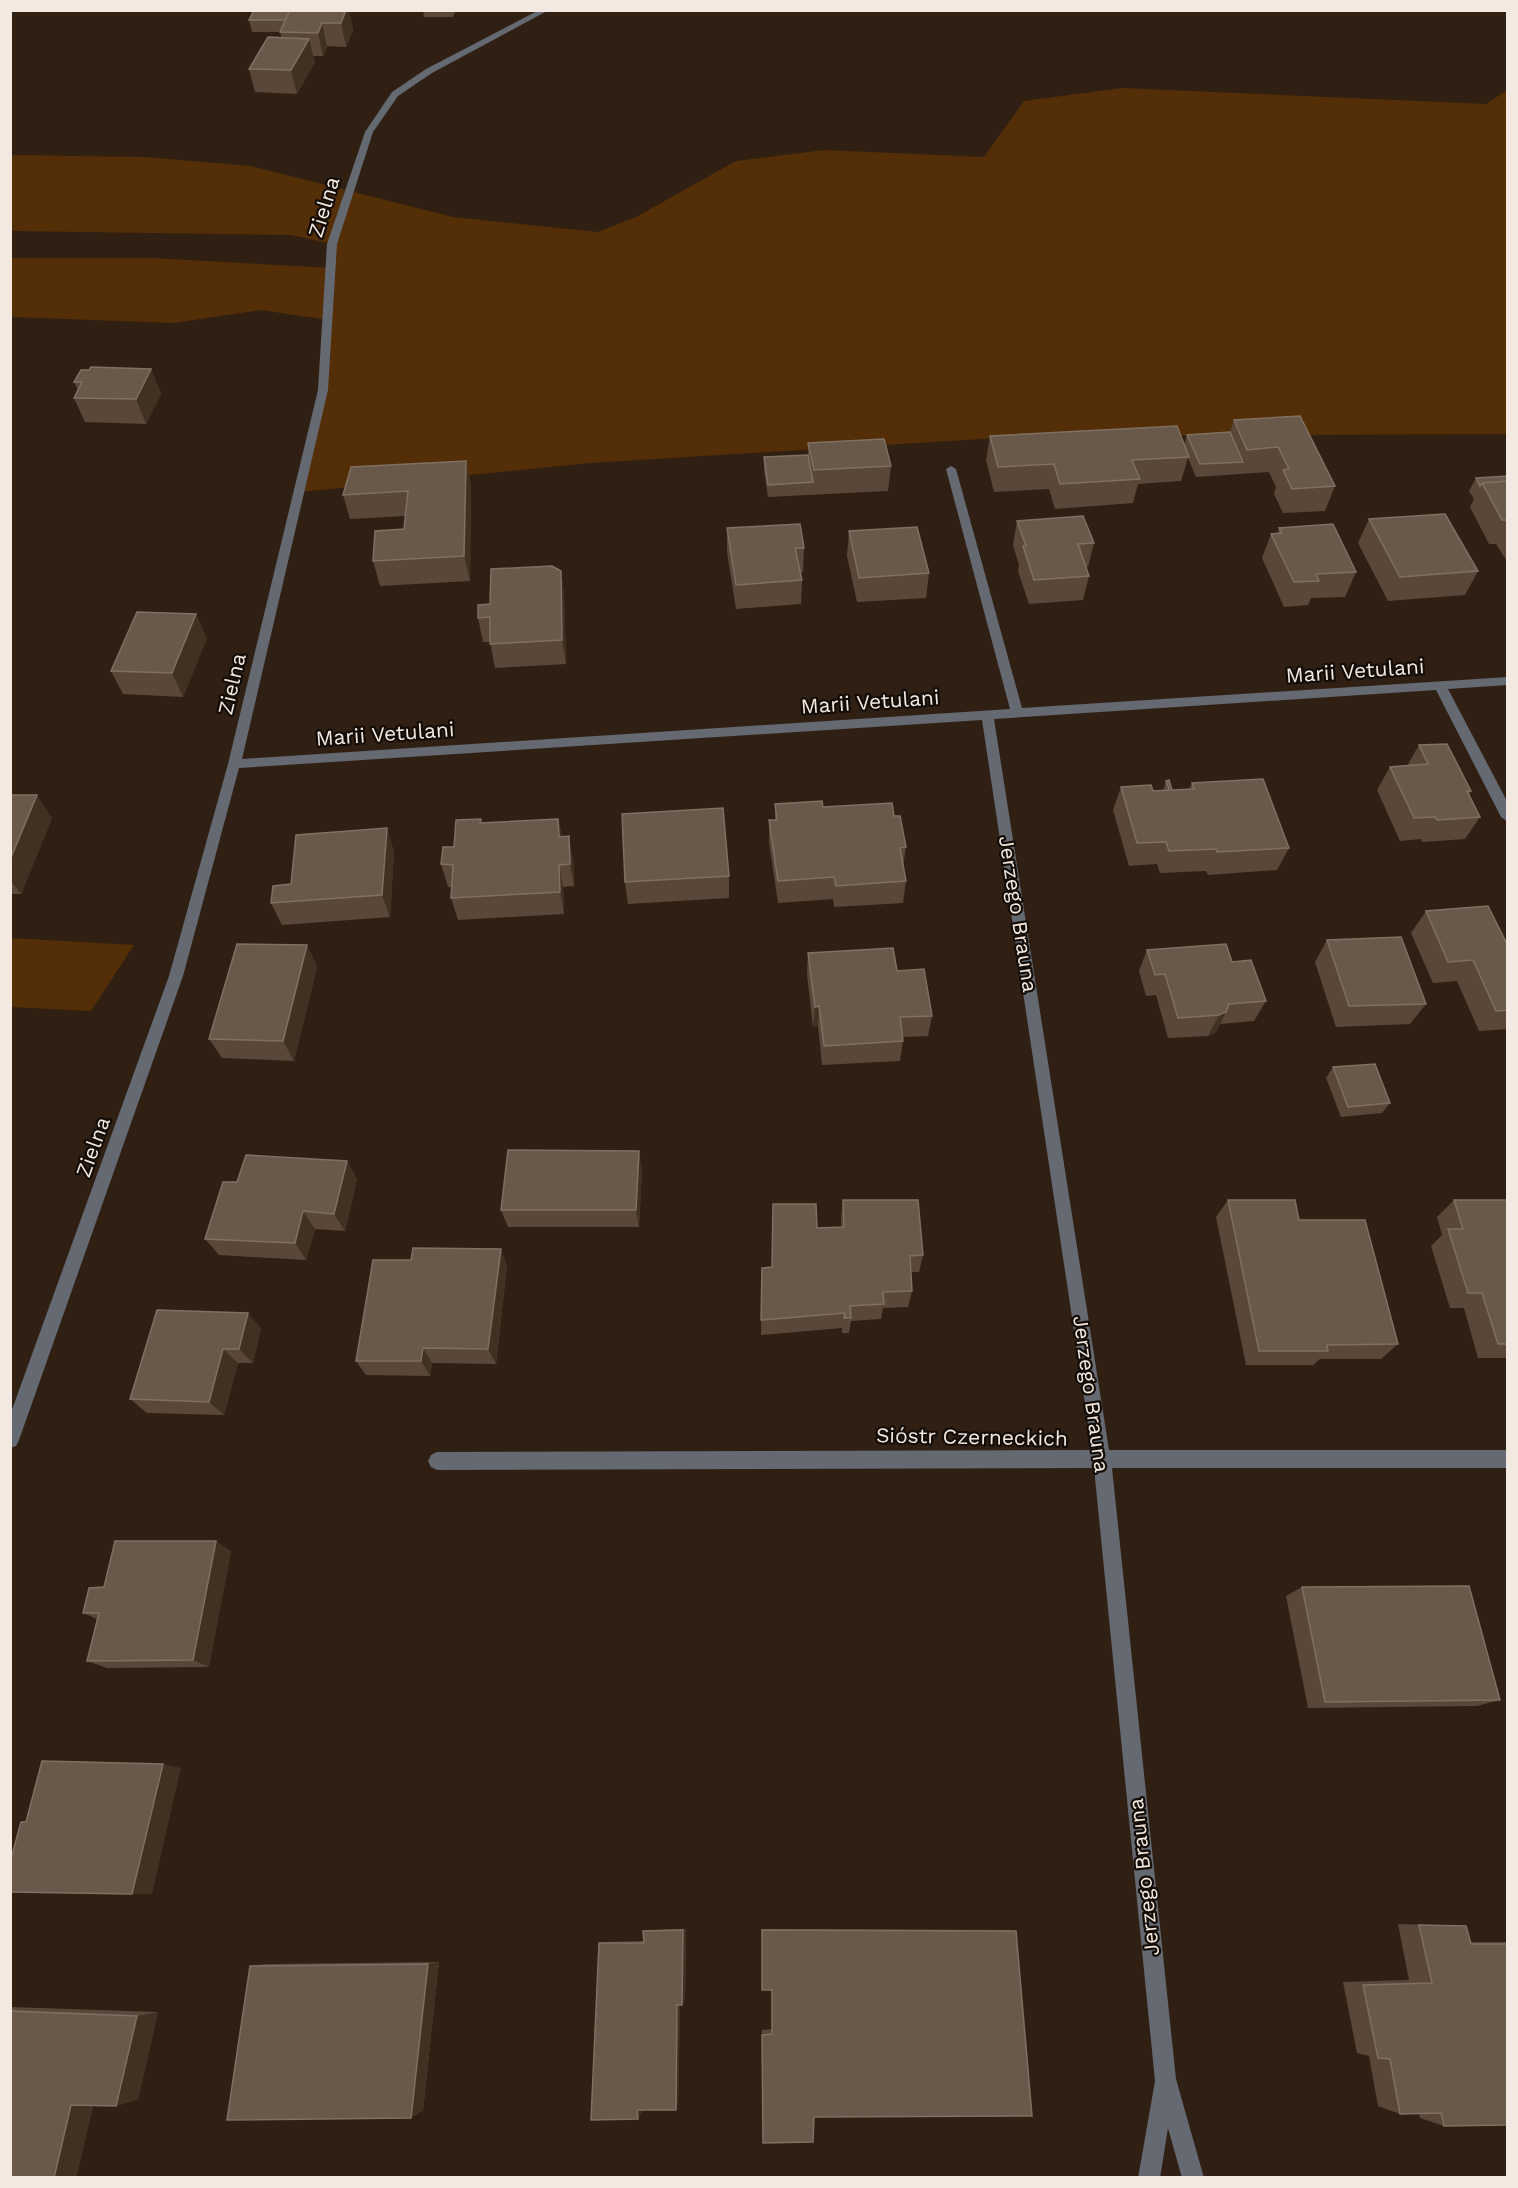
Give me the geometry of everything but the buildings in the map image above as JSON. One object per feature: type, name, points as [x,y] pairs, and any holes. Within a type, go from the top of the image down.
[{"type":"street","name":"Zielna","points":[[10,1440],[176,976],[234,764],[324,383],[332,244],[369,132],[395,94],[429,71],[546,10]]},
{"type":"street","points":[[951,468],[1017,711]]},
{"type":"street","name":"Marii Vetulani","points":[[234,764],[1017,711],[1508,681]]},
{"type":"street","points":[[1440,685],[1508,817]]},
{"type":"street","name":"Jerzego Brauna","points":[[987,714],[1102,1460],[1165,2079],[1193,2178]]},
{"type":"street","name":"Sióstr Czerneckich","points":[[437,1461],[759,1457],[1102,1460],[1508,1459]]},
{"type":"street","name":"Jerzego Brauna","points":[[1149,2178],[1165,2079]]},
{"type":"shaded area","points":[[1122,88],[1486,104],[1507,90],[1507,434],[1029,436],[590,463],[300,492],[324,383],[328,320],[261,310],[173,323],[11,317],[11,258],[152,258],[331,268],[332,244],[291,235],[11,231],[11,155],[144,157],[250,166],[453,217],[598,232],[636,217],[736,161],[824,150],[984,157],[1024,101]]},
{"type":"shaded area","points":[[11,938],[134,945],[91,1011],[11,1007]]}]
